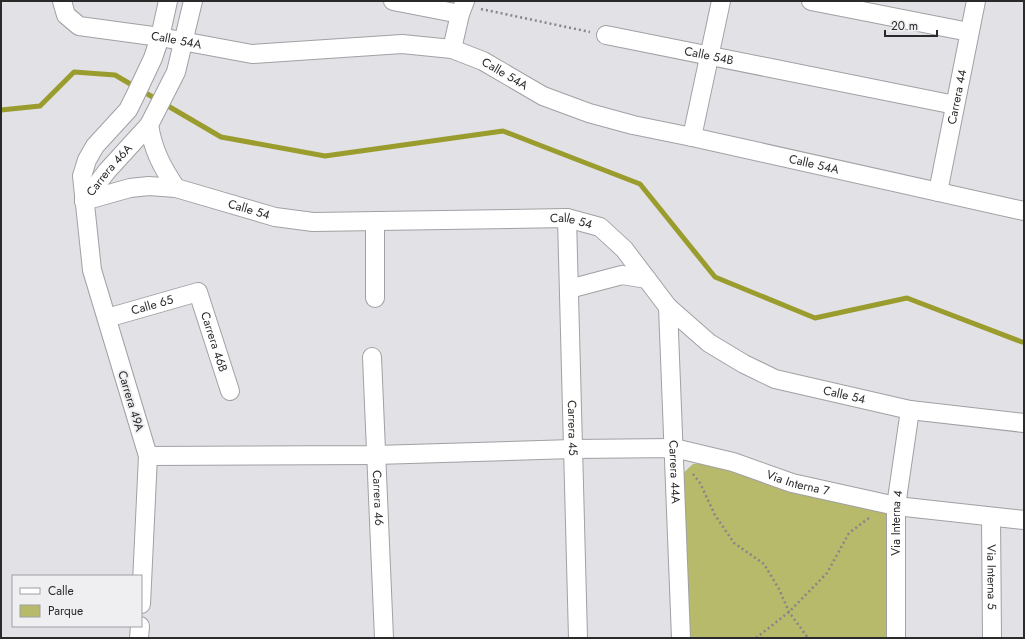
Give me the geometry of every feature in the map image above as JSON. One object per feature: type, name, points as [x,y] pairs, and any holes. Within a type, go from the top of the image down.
[{"type":"street","name":"Carrera 46A","points":[[84,201],[82,176],[87,160],[95,146],[128,110],[154,58],[168,1]]},
{"type":"street","name":"Carrera 46A","points":[[84,201],[107,171],[149,125],[176,72],[193,1]]},
{"type":"street","points":[[393,1],[463,7],[452,49]]},
{"type":"street","points":[[692,137],[721,1]]},
{"type":"street","points":[[811,1],[969,32]]},
{"type":"street","name":"Carrera 44","points":[[938,192],[976,1]]},
{"type":"street","name":"Calle 54A","points":[[64,8],[79,26],[160,37],[252,54],[402,44],[452,49],[483,61],[542,96],[589,112],[634,125],[938,192]]},
{"type":"street","name":"Calle 54B","points":[[606,35],[955,105]]},
{"type":"street","points":[[149,125],[156,153],[176,188]]},
{"type":"street","name":"Calle 54","points":[[84,201],[130,188],[149,186],[176,188],[275,217],[314,222],[567,218],[600,227],[624,249],[668,307],[709,343],[744,364],[775,379],[910,410],[1024,423]]},
{"type":"street","points":[[938,192],[1024,211]]},
{"type":"street","name":"Carrera 49A","points":[[84,201],[92,270],[148,456],[142,583]]},
{"type":"street","name":"Carrera 45","points":[[567,218],[578,638]]},
{"type":"street","points":[[375,221],[375,298]]},
{"type":"street","points":[[569,289],[622,275],[647,279]]},
{"type":"street","name":"Calle 65","points":[[107,318],[198,292]]},
{"type":"street","name":"Carrera 46B","points":[[198,292],[230,391]]},
{"type":"street","name":"Carrera 44A","points":[[668,307],[682,638]]},
{"type":"street","name":"Carrera 46","points":[[372,357],[384,638]]},
{"type":"street","name":"Via Interna 4","points":[[896,638],[896,506],[910,410]]},
{"type":"street","name":"Via Interna 7","points":[[573,449],[674,448],[732,462],[792,483],[896,506],[1024,520]]},
{"type":"street","points":[[148,456],[376,455],[573,449]]},
{"type":"street","name":"Via Interna 5","points":[[991,517],[992,638]]},
{"type":"street","points":[[139,638],[140,627]]},
{"type":"path","points":[[463,7],[606,35]]},
{"type":"path","points":[[691,472],[700,483],[715,514],[734,543],[764,564],[780,589],[789,612],[808,638]]},
{"type":"path","points":[[756,638],[789,612],[827,572],[849,533],[873,515],[896,506]]},
{"type":"green space","points":[[712,463],[889,508],[892,638],[687,638],[680,476],[693,464]]},
{"type":"waterway","points":[[1,110],[40,106],[74,72],[115,75],[221,137],[325,156],[503,131],[640,184],[715,277],[815,318],[907,298],[1024,342]]}]
